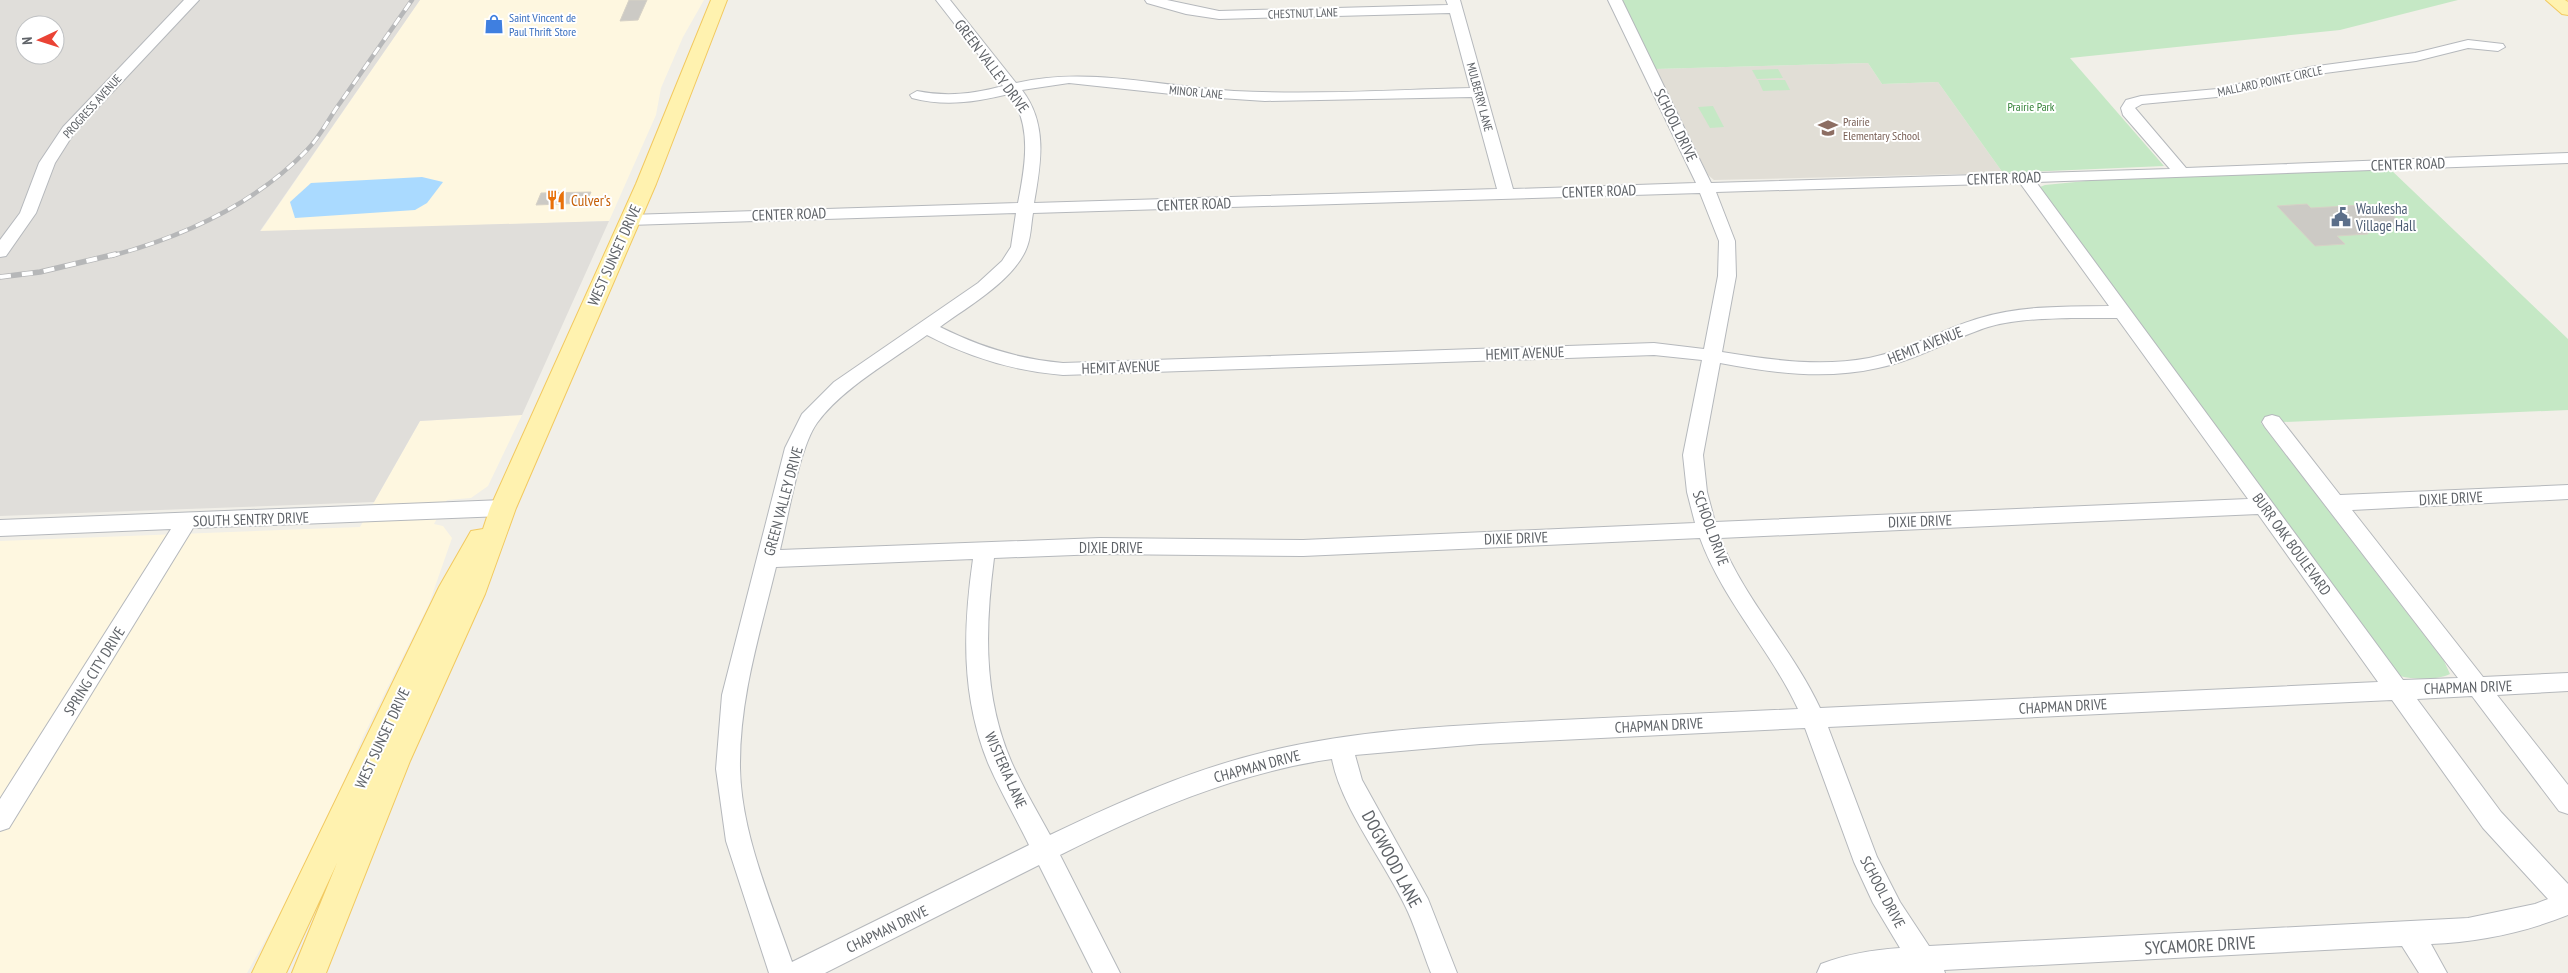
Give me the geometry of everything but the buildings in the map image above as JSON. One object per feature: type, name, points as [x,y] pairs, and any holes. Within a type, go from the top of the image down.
[{"type":"main road","name":"WEST SUNSET DRIVE","points":[[309,973],[407,733],[474,590],[495,536],[503,508],[629,220],[719,0]]},
{"type":"main road","points":[[2554,0],[2568,10]]},
{"type":"main road","name":"WEST SUNSET DRIVE","points":[[269,973],[452,587],[483,534],[503,508]]},
{"type":"street","name":"PROGRESS AVENUE","points":[[0,252],[28,213],[46,163],[68,130],[192,0]]},
{"type":"street","name":"GREEN VALLEY DRIVE","points":[[782,973],[738,841],[728,769],[733,695],[795,448],[809,419],[841,387],[984,287],[1009,264],[1019,247],[1033,127],[1028,111],[943,0]]},
{"type":"street","name":"CHESTNUT LANE","points":[[1152,0],[1186,10],[1219,15],[1454,4]]},
{"type":"street","name":"SCHOOL DRIVE","points":[[1615,0],[1706,188],[1721,223],[1728,256],[1727,276],[1693,455],[1693,474],[1697,494],[1730,579],[1786,662],[1805,698],[1870,870],[1898,922],[1927,966]]},
{"type":"street","name":"MULBERRY LANE","points":[[1454,4],[1506,194]]},
{"type":"street","name":"MALLARD POINTE CIRCLE","points":[[2182,173],[2131,115],[2128,108],[2131,103],[2141,100],[2217,93],[2310,71],[2416,56],[2468,44],[2498,47]]},
{"type":"street","name":"MINOR LANE","points":[[916,95],[930,100],[952,101],[1051,80],[1082,79],[1199,92],[1269,96],[1478,92]]},
{"type":"street","name":"CENTER ROAD","points":[[629,220],[2182,173],[2568,158]]},
{"type":"street","name":"BURR OAK BOULEVARD","points":[[2025,178],[2492,820],[2568,902]]},
{"type":"street","name":"HEMIT AVENUE","points":[[926,327],[985,356],[1017,364],[1063,369],[1654,349],[1678,350],[1773,367],[1839,368],[1896,358],[1967,328],[2003,318],[2123,312]]},
{"type":"street","points":[[2272,422],[2568,803]]},
{"type":"street","name":"DIXIE DRIVE","points":[[2335,503],[2568,492]]},
{"type":"street","name":"DIXIE DRIVE","points":[[767,559],[1100,546],[1303,548],[2264,506]]},
{"type":"street","name":"SOUTH SENTRY DRIVE","points":[[0,528],[503,508]]},
{"type":"street","name":"SPRING CITY DRIVE","points":[[0,820],[187,521]]},
{"type":"street","name":"WISTERIA LANE","points":[[985,550],[974,640],[979,697],[1000,763],[1107,973]]},
{"type":"street","name":"CHAPMAN DRIVE","points":[[797,973],[1044,850],[1148,801],[1191,785],[1274,760],[1341,746],[1425,737],[2568,682]]},
{"type":"street","name":"DOGWOOD LANE","points":[[1341,746],[1346,771],[1419,907],[1444,973]]},
{"type":"street","name":"SYCAMORE DRIVE","points":[[1830,973],[1862,964],[1927,966],[2485,928],[2535,916],[2568,902]]},
{"type":"street","points":[[2409,934],[2434,973]]},
{"type":"shaded area","points":[[0,0],[420,0],[260,231],[609,221],[522,415],[420,421],[374,502],[0,516]]},
{"type":"shaded area","points":[[420,0],[704,0],[683,37],[661,88],[656,115],[609,221],[260,232]]},
{"type":"shaded area","name":"Prairie Elementary School","points":[[1868,63],[1882,84],[1938,82],[2003,173],[1714,180],[1708,175],[1655,69]]},
{"type":"shaded area","points":[[522,415],[488,486],[471,498],[447,500],[434,524],[443,526],[452,538],[429,604],[363,737],[312,856],[247,973],[0,973],[0,541],[360,527],[420,421]]},
{"type":"green space","name":"Prairie Park","points":[[1621,0],[2458,0],[2340,30],[2070,58],[2164,166],[2003,173],[1938,82],[1882,84],[1868,63],[1655,69]]},
{"type":"green space","points":[[1778,69],[1783,78],[1757,79],[1752,70]]},
{"type":"green space","points":[[1758,80],[1785,80],[1790,90],[1763,91]]},
{"type":"green space","points":[[1713,106],[1724,127],[1710,128],[1698,107]]},
{"type":"green space","points":[[2389,168],[2568,339],[2568,410],[2261,423],[2444,661],[2450,674],[2419,679],[2400,676],[2040,191],[2040,187],[2045,185],[2106,179]]},
{"type":"water","points":[[422,177],[443,182],[427,203],[415,210],[295,218],[290,202],[311,183]]},
{"type":"railway","points":[[111,256],[164,239],[216,216],[264,187],[287,169],[316,139],[412,0]]},
{"type":"railway","points":[[0,277],[40,272],[116,254]]},
{"type":"place","name":"Saint Vincent de Paul Thrift Store","points":[[494,24]]},
{"type":"place","name":"Prairie Elementary School","points":[[1828,128]]},
{"type":"place","name":"Culver's","points":[[556,200]]},
{"type":"place","name":"Waukesha Village Hall","points":[[2341,217]]}]
